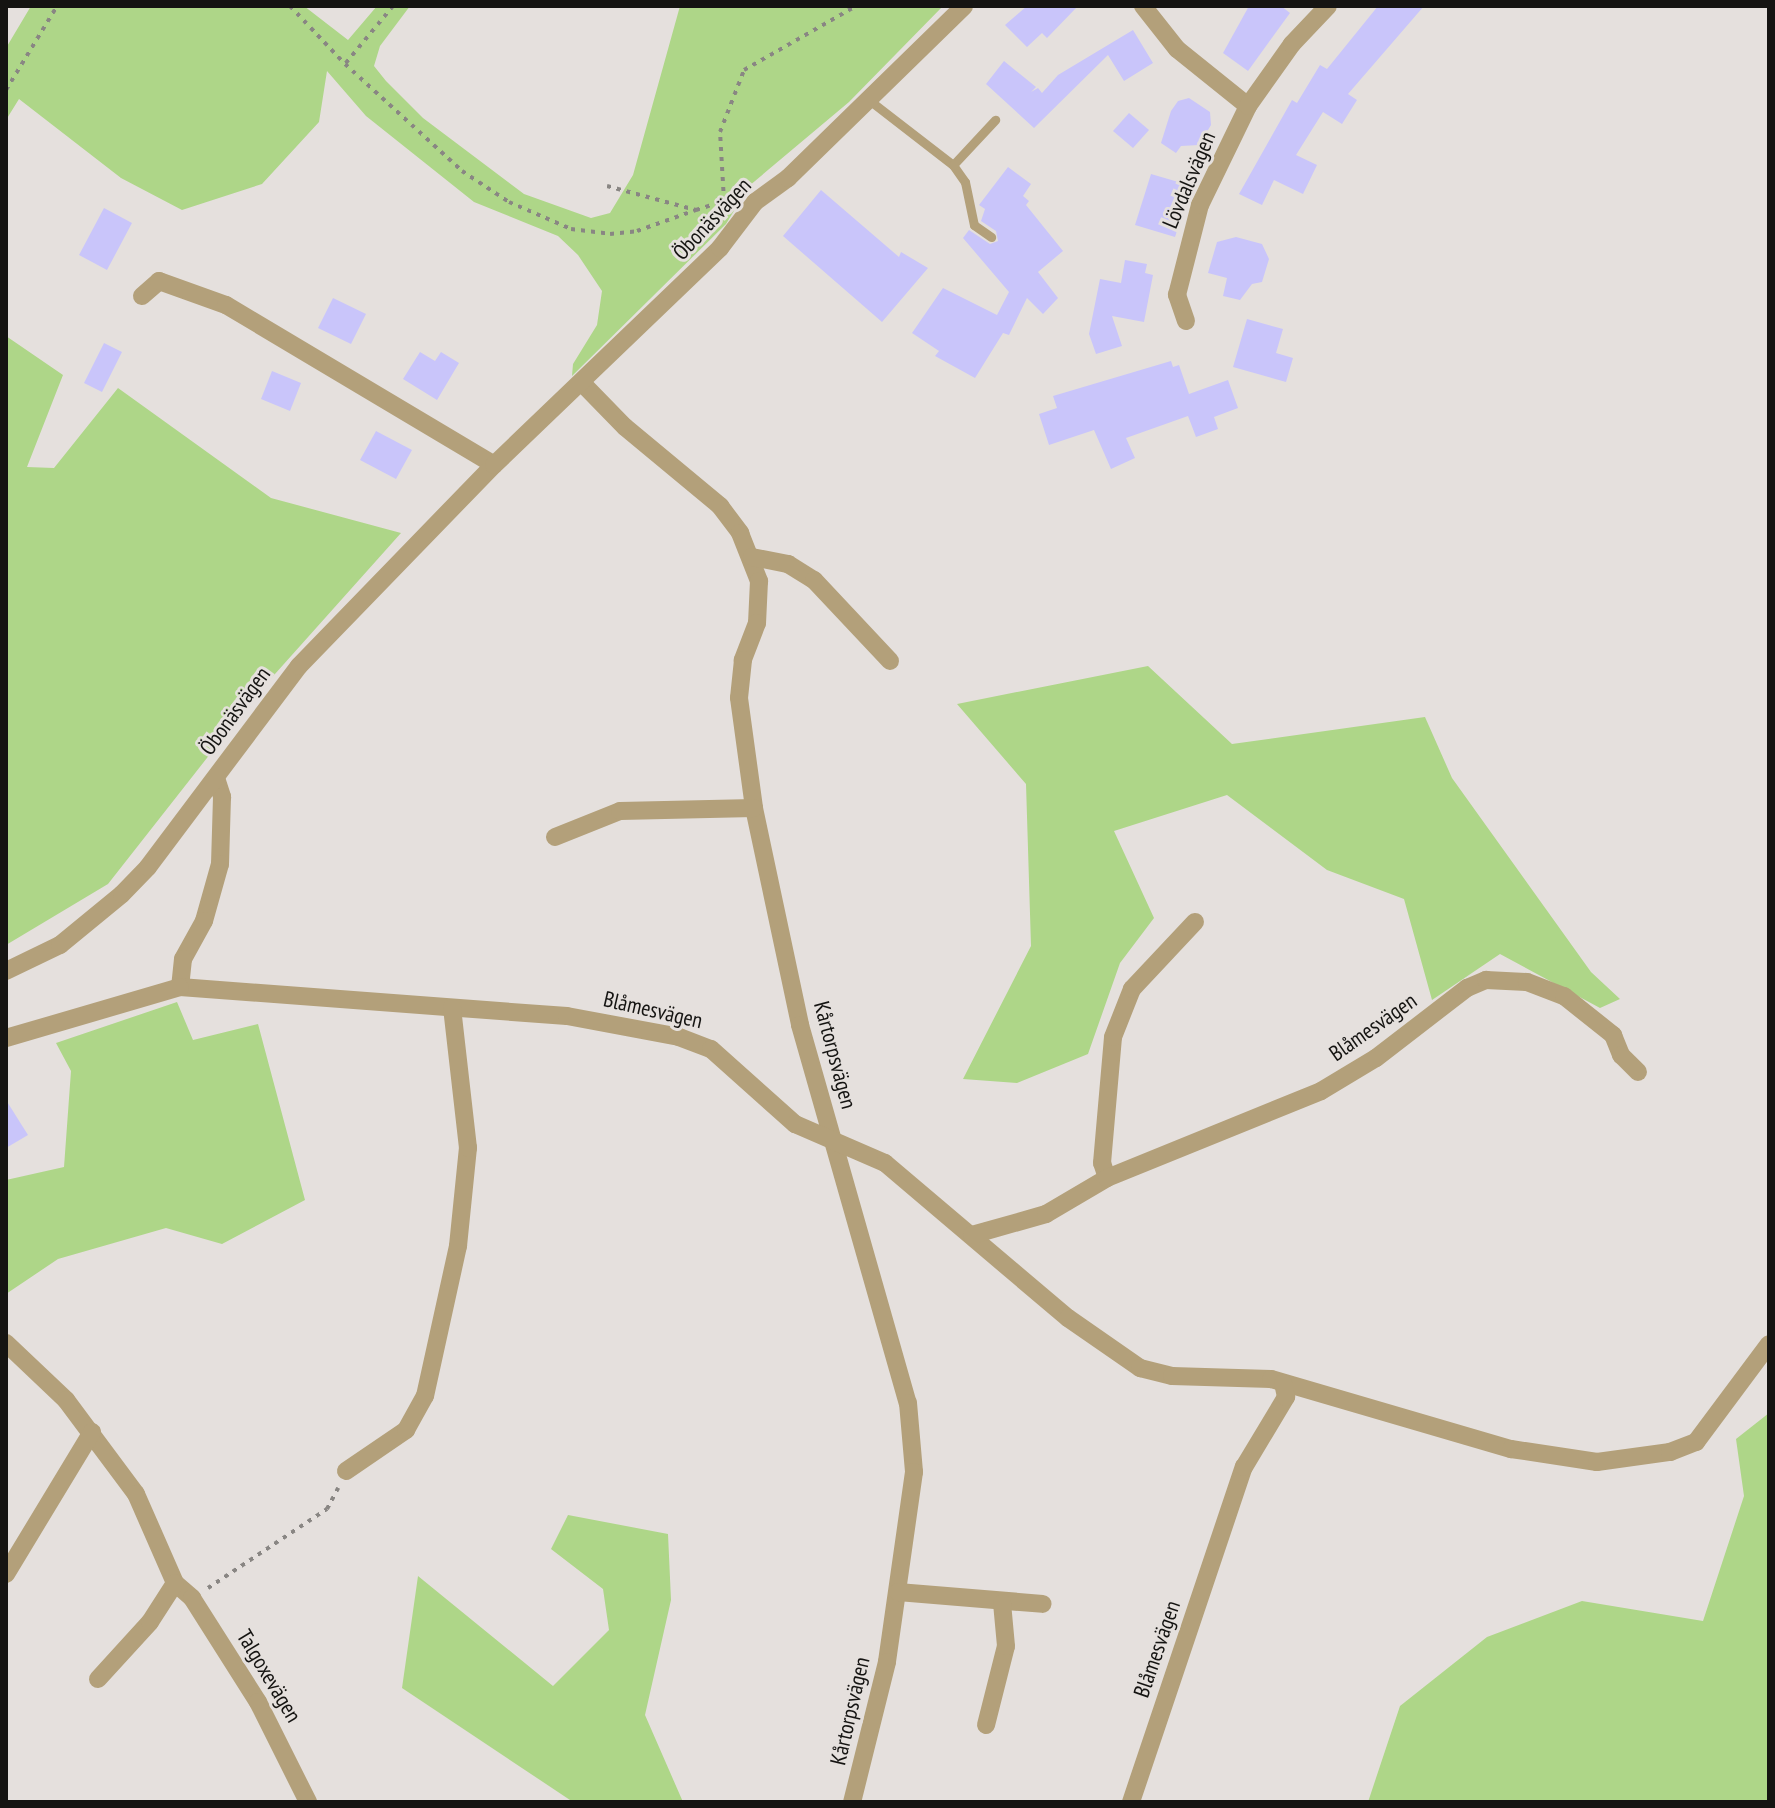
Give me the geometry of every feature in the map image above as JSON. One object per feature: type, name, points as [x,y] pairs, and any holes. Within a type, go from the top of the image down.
[{"type":"street","name":"Öbonäsvägen","points":[[6,971],[60,945],[103,911],[148,867],[299,666],[494,465],[583,384],[720,248],[755,202],[788,178],[964,6]]},
{"type":"street","points":[[1143,6],[1177,49],[1248,106]]},
{"type":"street","name":"Lövdalsvägen","points":[[1186,321],[1177,295],[1184,253],[1200,205],[1248,106],[1292,44],[1328,6]]},
{"type":"street","points":[[142,296],[159,281],[226,305],[494,465]]},
{"type":"street","name":"Kårtorpsvägen","points":[[583,384],[625,427],[720,506],[752,557],[759,599],[739,698],[754,808],[800,1025],[908,1403],[914,1472],[898,1592],[872,1733],[852,1802]]},
{"type":"street","points":[[752,557],[788,564],[814,580],[890,661]]},
{"type":"street","points":[[180,987],[183,959],[204,921],[220,864],[222,797],[216,778]]},
{"type":"street","points":[[555,837],[620,811],[754,808]]},
{"type":"street","points":[[1107,1178],[1102,1163],[1113,1037],[1132,989],[1195,922]]},
{"type":"street","name":"Blåmesvägen","points":[[972,1235],[1046,1214],[1107,1178],[1321,1091],[1376,1058],[1467,988],[1486,980],[1527,982],[1564,996],[1613,1035],[1621,1055],[1638,1072]]},
{"type":"street","name":"Blåmesvägen","points":[[6,1038],[180,987],[567,1016],[679,1037],[711,1049],[734,1066],[795,1124],[885,1163],[1068,1318],[1140,1368],[1172,1376],[1283,1383],[1511,1449],[1597,1462],[1670,1452],[1696,1442],[1769,1344]]},
{"type":"street","points":[[346,1471],[406,1430],[425,1396],[458,1246],[468,1148],[452,1008]]},
{"type":"street","name":"Talgoxevägen","points":[[6,1343],[92,1432],[136,1494],[175,1583],[192,1598],[281,1741],[308,1802]]},
{"type":"street","name":"Blåmesvägen","points":[[1131,1802],[1244,1467],[1286,1397],[1283,1383]]},
{"type":"street","points":[[6,1574],[92,1432]]},
{"type":"street","points":[[98,1679],[150,1622],[175,1583]]},
{"type":"street","points":[[898,1592],[1043,1604]]},
{"type":"street","points":[[986,1725],[1006,1646],[1002,1603]]},
{"type":"lane","points":[[869,100],[953,165],[965,182],[974,225],[991,237]]},
{"type":"lane","points":[[953,165],[995,120]]},
{"type":"path","points":[[6,90],[57,6]]},
{"type":"path","points":[[290,6],[345,64],[462,171],[543,218],[610,234],[724,201],[755,202]]},
{"type":"path","points":[[345,64],[393,6]]},
{"type":"path","points":[[724,201],[720,132],[744,70],[855,7]]},
{"type":"path","points":[[607,186],[696,210]]},
{"type":"path","points":[[192,1598],[327,1509],[346,1471]]},
{"type":"green space","points":[[31,6],[304,6],[348,40],[377,6],[410,6],[380,46],[374,66],[386,81],[423,118],[524,194],[591,218],[610,213],[633,175],[680,6],[943,6],[849,102],[749,186],[726,224],[572,376],[573,364],[597,325],[602,291],[578,255],[558,236],[474,202],[366,116],[327,71],[319,122],[262,184],[182,210],[121,178],[19,99],[6,120],[6,48]]},
{"type":"green space","points":[[6,336],[63,375],[27,467],[54,468],[118,388],[271,498],[401,533],[258,693],[108,884],[6,945]]},
{"type":"green space","points":[[1148,666],[1232,744],[1425,717],[1452,778],[1591,972],[1620,999],[1600,1008],[1500,954],[1432,1000],[1404,899],[1327,870],[1227,795],[1114,831],[1154,918],[1120,963],[1088,1054],[1017,1083],[963,1079],[1031,946],[1026,784],[957,704]]},
{"type":"green space","points":[[177,1002],[193,1040],[258,1024],[305,1200],[222,1244],[166,1228],[58,1259],[6,1294],[6,1180],[64,1167],[71,1071],[56,1043]]},
{"type":"green space","points":[[1769,1413],[1769,1802],[1368,1802],[1400,1706],[1487,1637],[1582,1601],[1703,1621],[1744,1496],[1736,1439]]},
{"type":"green space","points":[[568,1515],[668,1534],[671,1600],[645,1715],[683,1802],[573,1802],[402,1688],[418,1576],[553,1686],[609,1630],[603,1589],[551,1549]]},
{"type":"building","points":[[1027,6],[1078,6],[1047,38],[1042,33],[1027,47],[1005,25]]},
{"type":"building","points":[[1249,6],[1281,6],[1290,13],[1248,71],[1223,53]]},
{"type":"building","points":[[1378,6],[1424,6],[1348,94],[1357,100],[1342,124],[1323,112],[1296,155],[1317,165],[1303,194],[1274,180],[1262,205],[1239,194],[1292,100],[1297,103],[1320,65],[1327,69]]},
{"type":"building","points":[[1133,30],[1153,63],[1124,81],[1108,55],[1034,128],[986,84],[1004,61],[1036,87],[1031,92],[1038,88],[1042,93],[1058,75]]},
{"type":"building","points":[[1189,98],[1210,112],[1211,125],[1199,145],[1181,146],[1176,153],[1161,143],[1171,111],[1178,101]]},
{"type":"building","points":[[1129,113],[1149,130],[1133,148],[1113,131]]},
{"type":"building","points":[[1008,167],[1031,184],[1023,196],[1029,201],[1026,205],[1063,251],[1038,272],[1058,298],[1043,314],[1027,298],[1009,335],[1003,333],[975,378],[935,356],[939,351],[912,333],[943,288],[997,315],[1009,292],[963,238],[969,230],[990,244],[998,241],[996,231],[981,221],[985,209],[979,205]]},
{"type":"building","points":[[1151,174],[1192,186],[1175,237],[1135,225]]},
{"type":"building","points":[[821,190],[899,257],[901,252],[928,268],[882,322],[783,236]]},
{"type":"building","points":[[104,208],[132,223],[107,270],[79,255]]},
{"type":"building","points":[[1236,237],[1262,244],[1269,259],[1262,282],[1252,284],[1240,300],[1223,296],[1227,278],[1208,273],[1217,242]]},
{"type":"building","points":[[1125,260],[1147,264],[1145,273],[1153,275],[1144,322],[1112,316],[1122,346],[1096,354],[1089,334],[1100,279],[1121,283]]},
{"type":"building","points":[[333,298],[366,314],[351,344],[318,328]]},
{"type":"building","points":[[1247,319],[1283,329],[1276,353],[1293,358],[1286,382],[1233,367]]},
{"type":"building","points":[[104,343],[122,352],[102,392],[84,383]]},
{"type":"building","points":[[420,352],[435,361],[441,352],[459,363],[437,400],[403,379]]},
{"type":"building","points":[[1171,361],[1173,367],[1179,365],[1189,394],[1228,380],[1238,408],[1214,417],[1218,429],[1196,437],[1188,416],[1126,438],[1135,458],[1111,469],[1094,430],[1049,445],[1039,414],[1057,408],[1053,396]]},
{"type":"building","points":[[272,371],[301,383],[290,411],[261,399]]},
{"type":"building","points":[[376,431],[412,450],[396,479],[360,460]]},
{"type":"building","points":[[6,1100],[28,1135],[6,1148]]}]
